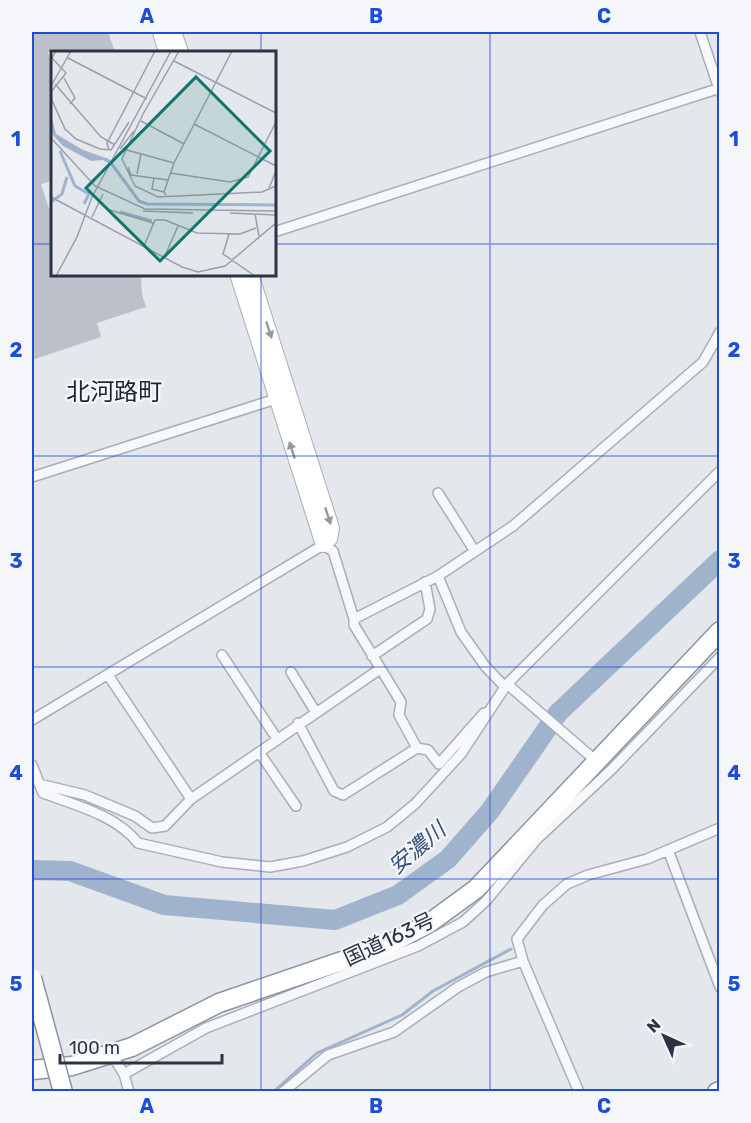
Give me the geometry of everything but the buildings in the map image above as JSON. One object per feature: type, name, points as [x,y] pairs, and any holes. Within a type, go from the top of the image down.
[{"type":"highway","name":"国道163号","points":[[32,1070],[72,1066],[112,1054],[151,1039],[219,1003],[383,947],[428,924],[476,889],[591,756],[720,631]]},
{"type":"highway","points":[[32,978],[63,1092]]},
{"type":"street","points":[[160,32],[166,51]]},
{"type":"street","points":[[174,32],[181,51]]},
{"type":"street","points":[[276,231],[719,89],[700,32]]},
{"type":"street","points":[[238,276],[323,545],[333,550],[354,625],[401,702],[399,715],[417,748]]},
{"type":"street","points":[[32,720],[330,539],[332,528],[252,276]]},
{"type":"street","points":[[354,619],[438,576],[513,526],[703,362],[720,332]]},
{"type":"street","points":[[32,477],[276,399]]},
{"type":"street","points":[[298,723],[334,791],[344,795],[417,748],[428,750],[439,764],[508,686],[720,471]]},
{"type":"street","points":[[438,493],[474,550]]},
{"type":"street","points":[[438,576],[460,632],[484,666],[591,756]]},
{"type":"street","points":[[372,656],[427,619],[430,609],[425,582]]},
{"type":"street","points":[[222,655],[277,739]]},
{"type":"street","points":[[123,1074],[206,1028],[418,946],[463,922],[486,900],[537,839],[612,769],[720,657]]},
{"type":"street","points":[[39,784],[94,798],[135,816],[152,828],[165,826],[191,799],[315,711],[380,669]]},
{"type":"street","points":[[291,672],[315,711]]},
{"type":"street","points":[[108,675],[191,799]]},
{"type":"street","points":[[32,765],[43,794],[104,818],[129,831],[138,843],[241,866],[283,865],[346,847],[374,834],[406,812],[461,754],[487,718],[493,703]]},
{"type":"street","points":[[259,752],[296,807]]},
{"type":"street","points":[[579,1092],[523,961],[517,939],[543,905],[559,890],[588,875],[647,860],[720,828]]},
{"type":"street","points":[[668,850],[720,987]]},
{"type":"street","points":[[283,1092],[328,1055],[394,1032],[458,987],[486,972],[523,961]]},
{"type":"street","points":[[112,1054],[123,1074],[129,1092]]},
{"type":"waterway","name":"安濃川","points":[[32,870],[70,871],[164,905],[335,920],[398,895],[448,859],[490,811],[558,713],[720,560]]},
{"type":"waterway","points":[[273,1092],[317,1053],[402,1015],[433,991],[511,949]]},
{"type":"district","name":"北河路町","points":[[114,392]]}]
